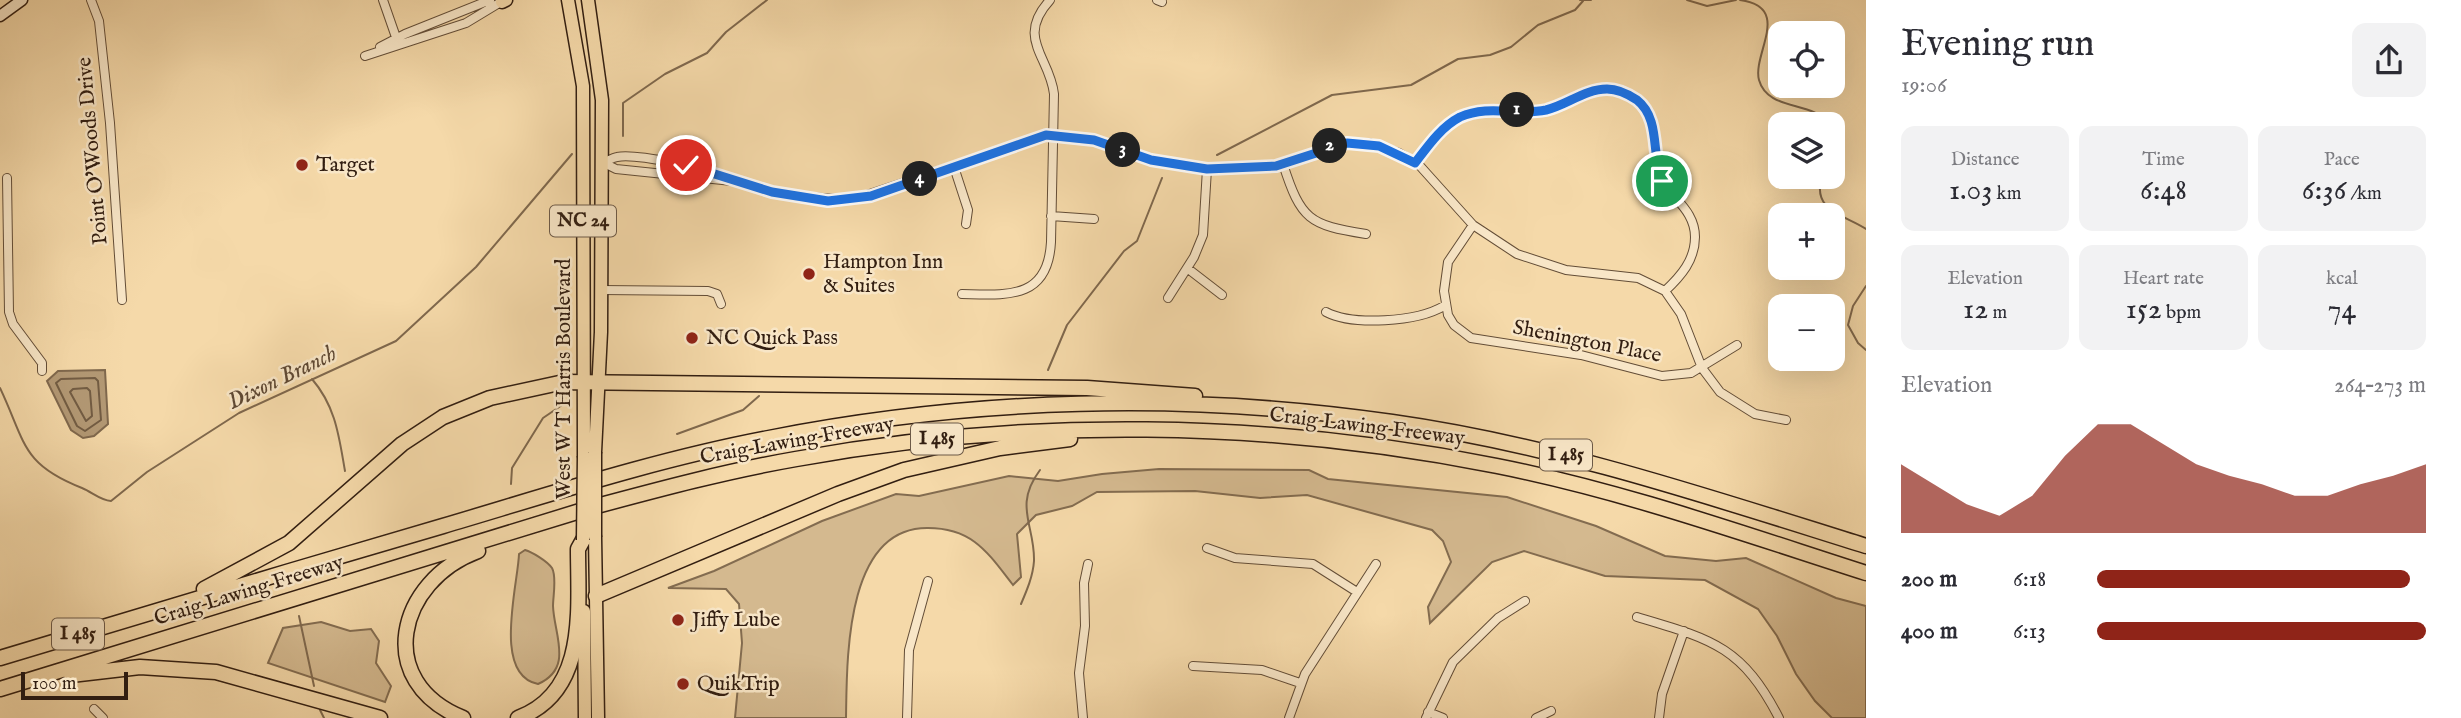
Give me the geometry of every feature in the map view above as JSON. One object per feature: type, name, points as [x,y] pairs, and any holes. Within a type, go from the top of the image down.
[{"type":"highway","points":[[155,611],[250,567],[289,544],[402,444],[443,417],[467,405],[564,382],[1087,388],[1208,397],[1265,408]]},
{"type":"highway","name":"Craig Lawing Freeway","points":[[0,658],[630,471],[770,438],[920,415],[993,408],[1120,403],[1265,408],[1388,421],[1526,446],[1659,480],[1862,545]]},
{"type":"highway","name":"Craig Lawing Freeway","points":[[0,689],[684,483],[832,453],[980,435],[1084,429],[1174,430],[1322,439],[1499,467],[1672,511],[1865,573]]},
{"type":"highway","points":[[596,596],[838,494],[904,470],[1000,448],[1174,430]]},
{"type":"highway","points":[[463,718],[432,699],[417,680],[407,654],[409,615],[419,594],[437,573],[464,556],[501,544],[512,533]]},
{"type":"highway","points":[[518,718],[545,703],[567,674],[577,631],[578,549],[589,538]]},
{"type":"highway","points":[[24,682],[124,668],[190,669],[247,679],[380,718]]},
{"type":"main road","points":[[0,16],[22,0]]},
{"type":"main road","name":"West W T Harris Boulevard","points":[[588,0],[603,100],[601,290],[592,384]]},
{"type":"main road","name":"West W T Harris Boulevard","points":[[568,1],[583,93],[592,384],[585,718]]},
{"type":"main road","points":[[583,93],[594,119],[593,150],[603,163]]},
{"type":"main road","name":"West W T Harris Boulevard","points":[[589,538],[596,596],[597,718]]},
{"type":"street","name":"Point O'Woods Drive","points":[[91,0],[99,20],[110,123],[122,300]]},
{"type":"street","points":[[383,0],[397,42],[466,23],[500,0]]},
{"type":"street","points":[[962,294],[1008,295],[1033,284],[1047,266],[1051,216],[1053,86],[1035,41],[1036,20],[1050,0]]},
{"type":"street","points":[[1415,163],[1448,125],[1477,111],[1546,110],[1600,89],[1614,90],[1630,96],[1641,104],[1651,120],[1656,163],[1662,181],[1688,211],[1694,226],[1692,256],[1665,291]]},
{"type":"street","points":[[603,163],[617,157],[686,165],[710,171],[732,181],[793,196],[852,200],[1035,137],[1052,135],[1094,140],[1151,160],[1207,169],[1252,169],[1283,164],[1325,148],[1357,142],[1390,149],[1415,163],[1473,225],[1504,247],[1533,261],[1566,270],[1637,278],[1665,291],[1681,314],[1702,368],[1714,385],[1733,403],[1755,414],[1786,420]]},
{"type":"street","points":[[1283,164],[1296,202],[1311,220],[1324,227],[1366,234]]},
{"type":"street","points":[[954,167],[968,210],[966,223]]},
{"type":"street","points":[[1168,298],[1187,268],[1205,227],[1207,169]]},
{"type":"street","points":[[7,178],[3,241],[10,318],[42,363],[42,371]]},
{"type":"street","points":[[1051,216],[1094,219]]},
{"type":"street","points":[[1326,312],[1343,318],[1383,320],[1424,314],[1444,306],[1448,262],[1473,225]]},
{"type":"street","points":[[1187,268],[1222,295]]},
{"type":"street","points":[[601,290],[708,291],[716,294],[721,304]]},
{"type":"street","name":"Shenington Place","points":[[1444,306],[1462,332],[1482,342],[1581,355],[1662,376],[1678,375],[1702,368],[1737,345]]},
{"type":"street","points":[[1207,548],[1235,558],[1313,564],[1357,592]]},
{"type":"street","points":[[1083,718],[1079,673],[1086,626],[1084,583],[1088,564]]},
{"type":"street","points":[[1289,718],[1300,683],[1376,564]]},
{"type":"street","points":[[907,718],[908,658],[928,581]]},
{"type":"street","points":[[1443,718],[1427,715],[1453,662],[1497,618],[1525,601]]},
{"type":"street","points":[[1637,617],[1714,642],[1742,663],[1764,689],[1779,718]]},
{"type":"street","points":[[1659,718],[1662,694],[1684,631]]},
{"type":"street","points":[[1193,666],[1262,670],[1300,683]]},
{"type":"street","points":[[94,709],[103,718]]},
{"type":"street","points":[[1536,718],[1551,711]]},
{"type":"shaded area","points":[[1159,469],[1309,470],[1328,479],[1507,497],[1596,526],[1665,556],[1716,561],[1746,558],[1836,598],[1866,606],[1866,718],[1832,718],[1815,701],[1796,674],[1777,636],[1758,609],[1705,580],[1605,576],[1524,551],[1492,562],[1430,623],[1428,607],[1451,562],[1443,541],[1432,530],[1307,495],[1260,498],[1195,491],[1097,492],[1072,506],[1036,515],[1017,534],[1021,577],[1013,585],[978,544],[957,532],[928,528],[901,533],[880,549],[866,572],[856,600],[850,632],[846,718],[735,718],[742,643],[739,604],[726,589],[668,588],[714,571],[822,521],[896,494],[919,496],[1009,476],[1058,481]]},
{"type":"shaded area","points":[[525,550],[547,563],[554,576],[553,606],[559,660],[549,677],[538,684],[524,677],[515,664],[512,647],[512,606],[519,554]]},
{"type":"shaded area","points":[[321,622],[350,631],[371,629],[379,641],[376,663],[391,686],[385,702],[268,663],[283,628]]},
{"type":"water","points":[[105,370],[108,424],[94,436],[83,438],[71,430],[47,381],[58,371]]},
{"type":"waterway","name":"Dixon Branch","points":[[623,136],[623,103],[665,74],[707,53],[726,32],[767,0]]},
{"type":"waterway","points":[[1580,0],[1591,0]]},
{"type":"waterway","points":[[1687,0],[1707,6],[1736,0]]},
{"type":"waterway","points":[[1740,0],[1756,4],[1764,12],[1767,22],[1758,69],[1764,90],[1781,102],[1813,112]]},
{"type":"waterway","points":[[1217,155],[1332,95],[1411,85],[1458,59],[1490,55],[1511,47],[1538,25],[1575,10],[1583,1]]},
{"type":"waterway","name":"Dixon Branch","points":[[0,388],[21,437],[36,460],[62,479],[111,501],[147,472],[239,413],[396,341],[476,267],[572,154]]},
{"type":"waterway","points":[[1048,370],[1067,325],[1124,251],[1137,241],[1162,178]]},
{"type":"waterway","points":[[1820,189],[1821,198],[1826,205],[1866,229]]},
{"type":"waterway","points":[[1866,286],[1853,306],[1848,325],[1858,343],[1866,350]]},
{"type":"waterway","points":[[312,379],[331,411],[345,471]]},
{"type":"waterway","points":[[677,434],[743,410],[759,396]]},
{"type":"waterway","points":[[511,484],[512,468],[543,418],[565,403]]},
{"type":"waterway","points":[[1021,604],[1034,561],[1027,516],[1028,494],[1040,470]]},
{"type":"waterway","points":[[299,616],[314,686]]},
{"type":"waterway","points":[[320,710],[324,718]]},
{"type":"place","name":"Target","points":[[302,165]]},
{"type":"place","name":"Hampton Inn & Suites","points":[[809,274]]},
{"type":"place","name":"NC Quick Pass","points":[[692,338]]},
{"type":"place","name":"Jiffy Lube","points":[[678,620]]},
{"type":"place","name":"QuikTrip","points":[[683,684]]},
{"type":"route","points":[[686,165],[772,192],[828,201],[871,196],[1046,135],[1094,140],[1151,160],[1207,169],[1276,166],[1347,143],[1369,143],[1390,149],[1415,163],[1448,125],[1461,117],[1477,111],[1500,109],[1546,110],[1591,92],[1607,89],[1630,96],[1645,109],[1651,120],[1657,170],[1662,181]]}]
